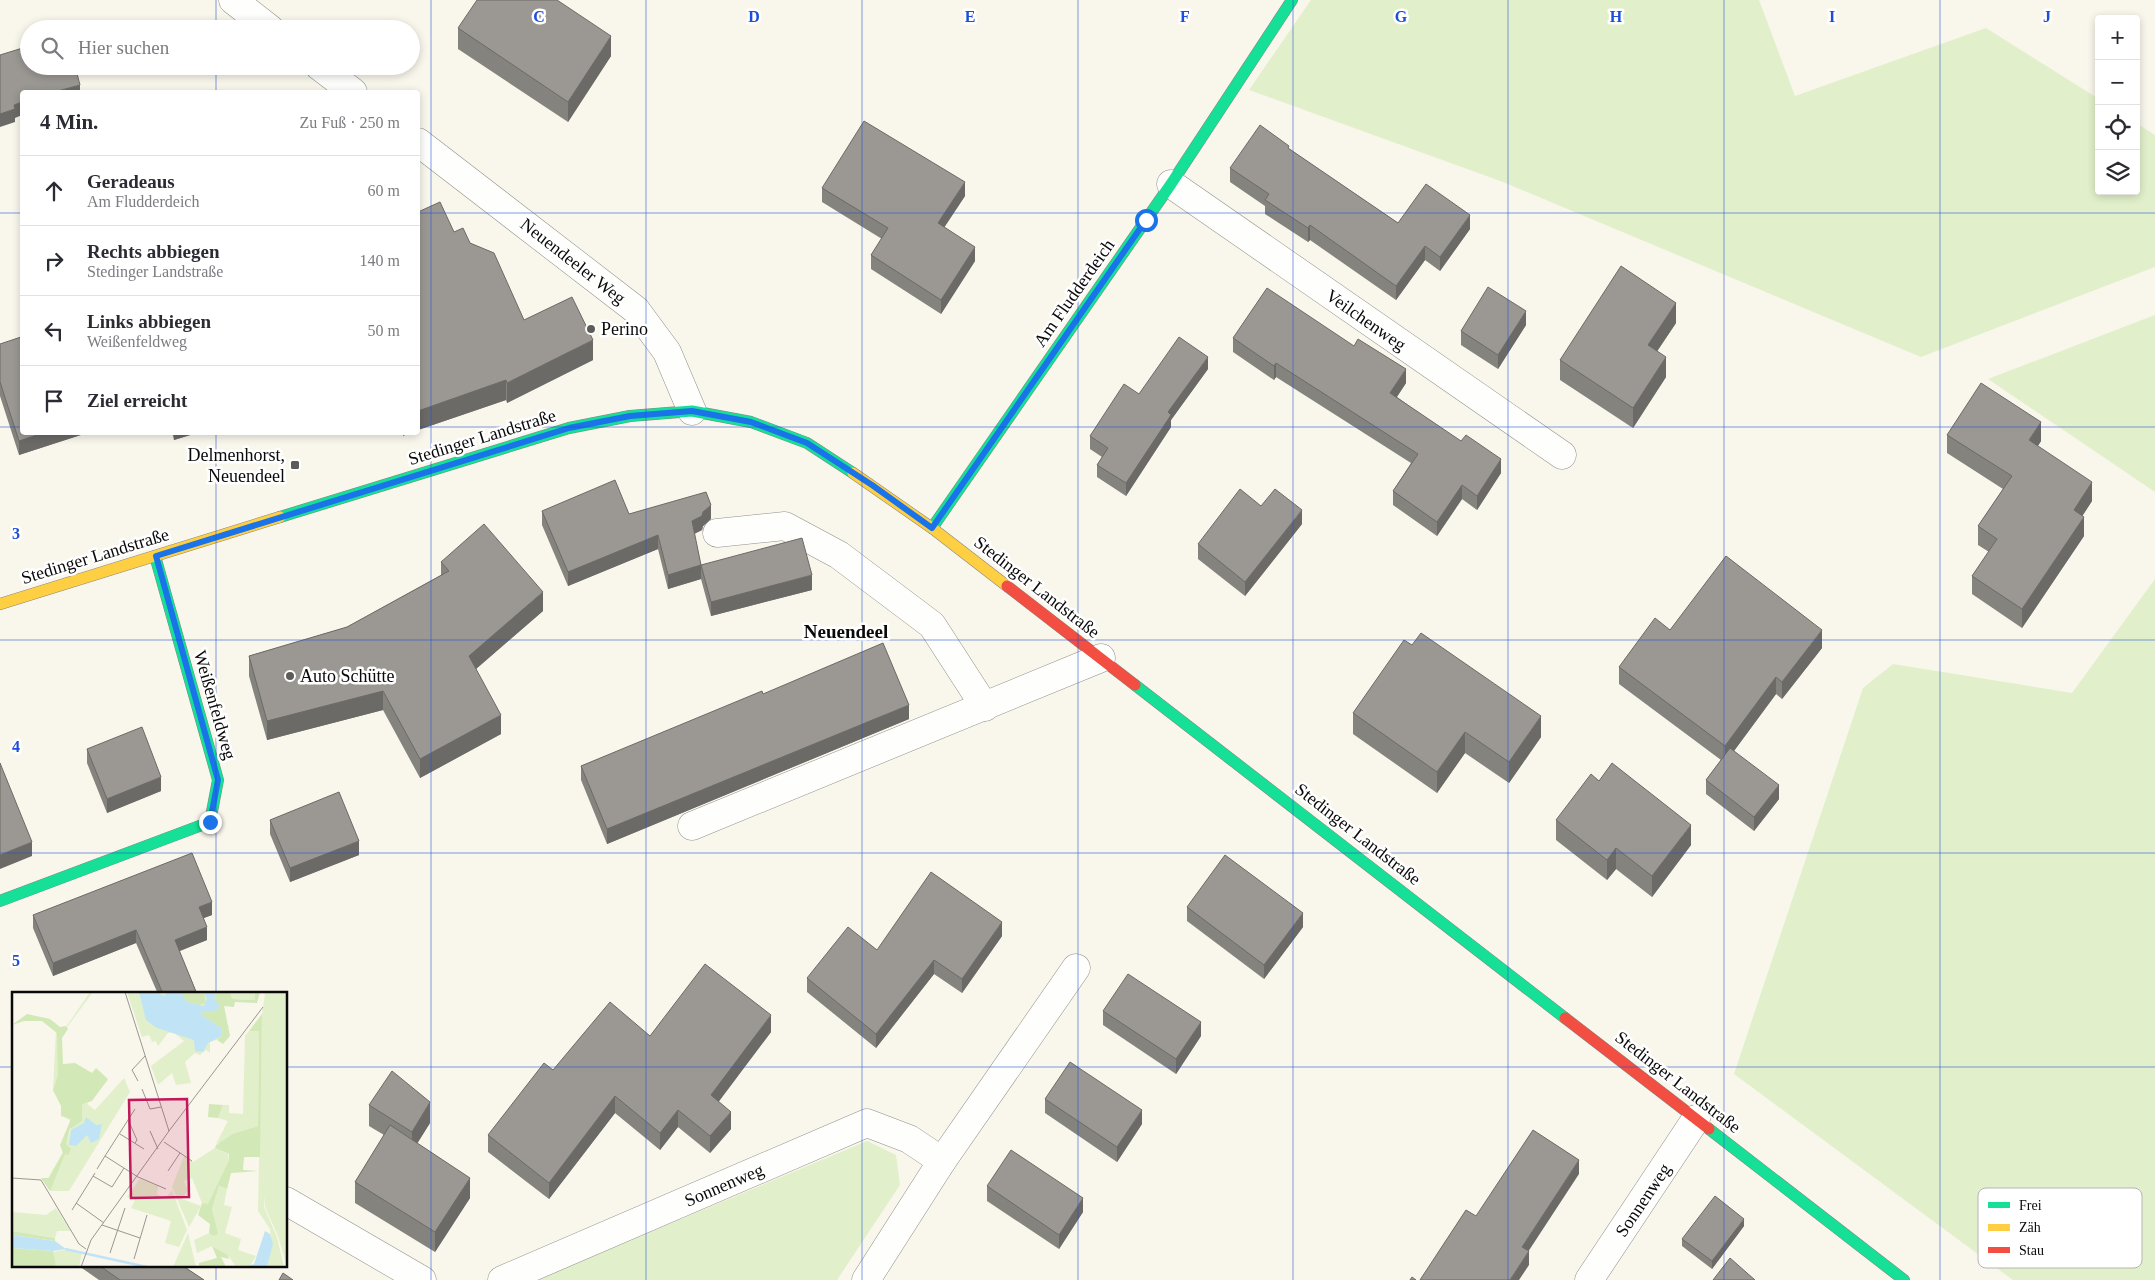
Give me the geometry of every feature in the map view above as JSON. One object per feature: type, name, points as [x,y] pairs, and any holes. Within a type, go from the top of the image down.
[{"type":"main road","name":"Am Fludderdeich","points":[[932,528],[1170,184],[1292,0]]},
{"type":"main road","name":"Stedinger Landstraße","points":[[0,604],[569,428],[630,416],[692,411],[751,422],[807,443],[872,485],[932,528],[1904,1280]]},
{"type":"main road","name":"Weißenfeldweg","points":[[0,901],[210,822],[218,780],[156,556]]},
{"type":"street","points":[[233,0],[259,20]]},
{"type":"street","points":[[331,75],[350,90]]},
{"type":"street","name":"Neuendeeler Weg","points":[[420,144],[636,310],[667,352],[692,411]]},
{"type":"street","name":"Veilchenweg","points":[[1170,184],[1562,455]]},
{"type":"street","points":[[717,533],[785,526],[839,555],[932,625],[985,707]]},
{"type":"street","points":[[692,826],[1101,658]]},
{"type":"street","points":[[866,1280],[942,1161],[1076,968]]},
{"type":"street","name":"Sonnenweg","points":[[1589,1280],[1696,1119]]},
{"type":"street","name":"Sonnenweg","points":[[502,1280],[867,1123],[909,1139],[942,1161]]},
{"type":"street","points":[[288,1202],[422,1280]]},
{"type":"green space","points":[[1311,0],[1759,0],[1795,96],[1986,28],[2095,96],[2095,195],[2140,195],[2140,126],[2155,135],[2155,267],[1921,357],[1503,182],[1249,90]]},
{"type":"green space","points":[[2155,315],[2155,492],[1988,379]]},
{"type":"green space","points":[[2155,579],[2155,1280],[2013,1280],[1997,1268],[2142,1268],[2142,1188],[1978,1188],[1978,1254],[1734,1074],[1863,688],[1893,664],[2072,693]]},
{"type":"green space","points":[[867,1141],[896,1155],[900,1185],[837,1280],[536,1280]]},
{"type":"building","points":[[477,0],[557,0],[611,36],[568,102],[458,28]]},
{"type":"building","points":[[20,49],[20,75],[77,75],[80,85],[61,90],[20,90],[20,103],[14,105],[15,109],[0,114],[0,55]]},
{"type":"building","points":[[864,121],[965,182],[938,223],[975,247],[941,300],[871,255],[888,228],[822,188]]},
{"type":"building","points":[[1260,125],[1289,146],[1288,148],[1398,223],[1426,184],[1470,215],[1440,257],[1425,246],[1396,286],[1310,225],[1308,228],[1265,200],[1269,194],[1230,168]]},
{"type":"building","points":[[440,202],[454,232],[463,228],[470,243],[494,253],[524,320],[572,297],[593,340],[507,383],[506,380],[420,410],[420,211]]},
{"type":"building","points":[[1621,266],[1676,303],[1648,345],[1666,357],[1633,408],[1560,360]]},
{"type":"building","points":[[1488,287],[1526,311],[1498,355],[1461,331]]},
{"type":"building","points":[[1267,288],[1354,346],[1358,339],[1406,369],[1390,393],[1461,441],[1466,435],[1501,459],[1477,496],[1462,485],[1437,522],[1393,491],[1418,454],[1276,363],[1274,366],[1233,338]]},
{"type":"building","points":[[20,337],[20,435],[37,435],[19,441],[0,382],[0,344]]},
{"type":"building","points":[[1179,337],[1208,357],[1168,412],[1171,415],[1126,483],[1097,465],[1108,448],[1090,436],[1124,384],[1139,394]]},
{"type":"building","points":[[1981,383],[2041,422],[2029,440],[2092,482],[2074,510],[2084,517],[2022,609],[1972,576],[1997,539],[1978,526],[2012,476],[1947,435]]},
{"type":"building","points":[[615,480],[629,514],[706,492],[711,505],[703,512],[702,516],[692,521],[701,565],[668,575],[658,535],[568,572],[542,511]]},
{"type":"building","points":[[1240,489],[1261,506],[1275,489],[1302,510],[1245,582],[1198,544]]},
{"type":"building","points":[[484,524],[543,592],[469,656],[501,715],[420,759],[383,691],[267,721],[249,656],[347,627],[449,571],[441,562]]},
{"type":"building","points":[[802,538],[812,575],[711,602],[701,565]]},
{"type":"building","points":[[1726,556],[1822,630],[1782,682],[1776,677],[1725,746],[1619,667],[1655,618],[1670,630]]},
{"type":"building","points":[[1421,633],[1541,716],[1509,762],[1465,732],[1437,772],[1353,713],[1404,640],[1412,645]]},
{"type":"building","points":[[883,643],[909,705],[607,829],[581,766],[762,691],[763,694]]},
{"type":"building","points":[[142,727],[161,777],[107,799],[87,749]]},
{"type":"building","points":[[1730,748],[1779,785],[1754,817],[1706,780]]},
{"type":"building","points":[[0,763],[32,842],[0,855]]},
{"type":"building","points":[[1612,763],[1691,825],[1652,876],[1616,848],[1607,860],[1556,820],[1591,774],[1599,781]]},
{"type":"building","points":[[339,792],[359,841],[290,868],[270,820]]},
{"type":"building","points":[[192,853],[212,902],[199,907],[207,927],[175,940],[196,992],[162,992],[136,930],[53,963],[33,915]]},
{"type":"building","points":[[1225,855],[1303,913],[1264,965],[1187,907]]},
{"type":"building","points":[[931,872],[1002,922],[962,979],[934,960],[876,1034],[807,978],[848,927],[877,950]]},
{"type":"building","points":[[705,964],[771,1015],[711,1095],[731,1112],[710,1136],[678,1110],[660,1133],[615,1096],[549,1183],[488,1135],[544,1063],[553,1070],[610,1002],[650,1036]]},
{"type":"building","points":[[1128,974],[1201,1022],[1176,1059],[1103,1011]]},
{"type":"building","points":[[1070,1062],[1142,1110],[1117,1147],[1045,1099]]},
{"type":"building","points":[[392,1071],[430,1102],[412,1132],[369,1105]]},
{"type":"building","points":[[390,1125],[470,1178],[435,1232],[355,1182]]},
{"type":"building","points":[[1533,1130],[1579,1160],[1522,1247],[1529,1251],[1510,1280],[1420,1280],[1466,1210],[1476,1216]]},
{"type":"building","points":[[1011,1150],[1083,1198],[1059,1235],[987,1186]]},
{"type":"building","points":[[1715,1196],[1744,1219],[1712,1261],[1682,1239]]},
{"type":"building","points":[[1730,1258],[1755,1280],[1713,1280]]},
{"type":"building","points":[[103,1268],[186,1268],[204,1280],[120,1280]]},
{"type":"building","points":[[283,1273],[293,1280],[279,1280]]},
{"type":"traffic: fast","points":[[932,528],[1171,184],[1292,0]]},
{"type":"traffic: fast","points":[[280,517],[569,428],[630,416],[692,411],[751,422],[807,443],[853,473]]},
{"type":"traffic: fast","points":[[0,901],[210,822],[218,780],[155,556]]},
{"type":"traffic: fast","points":[[1135,685],[1565,1018]]},
{"type":"traffic: fast","points":[[1709,1129],[1904,1280]]},
{"type":"traffic: slow","points":[[853,473],[932,528],[1007,586]]},
{"type":"traffic: slow","points":[[0,604],[280,517]]},
{"type":"traffic: jam","points":[[1007,586],[1135,685]]},
{"type":"traffic: jam","points":[[1565,1018],[1709,1129]]},
{"type":"place","name":"Perino","points":[[591,329]]},
{"type":"place","name":"Delmenhorst, Neuendeel","points":[[295,465]]},
{"type":"place","name":"Auto Schütte","points":[[290,676]]},
{"type":"district","name":"Neuendeel","points":[[846,631]]},
{"type":"route","points":[[210,822],[218,780],[156,556],[569,428],[630,416],[692,411],[751,422],[807,443],[872,485],[932,528],[1146,220]]}]
